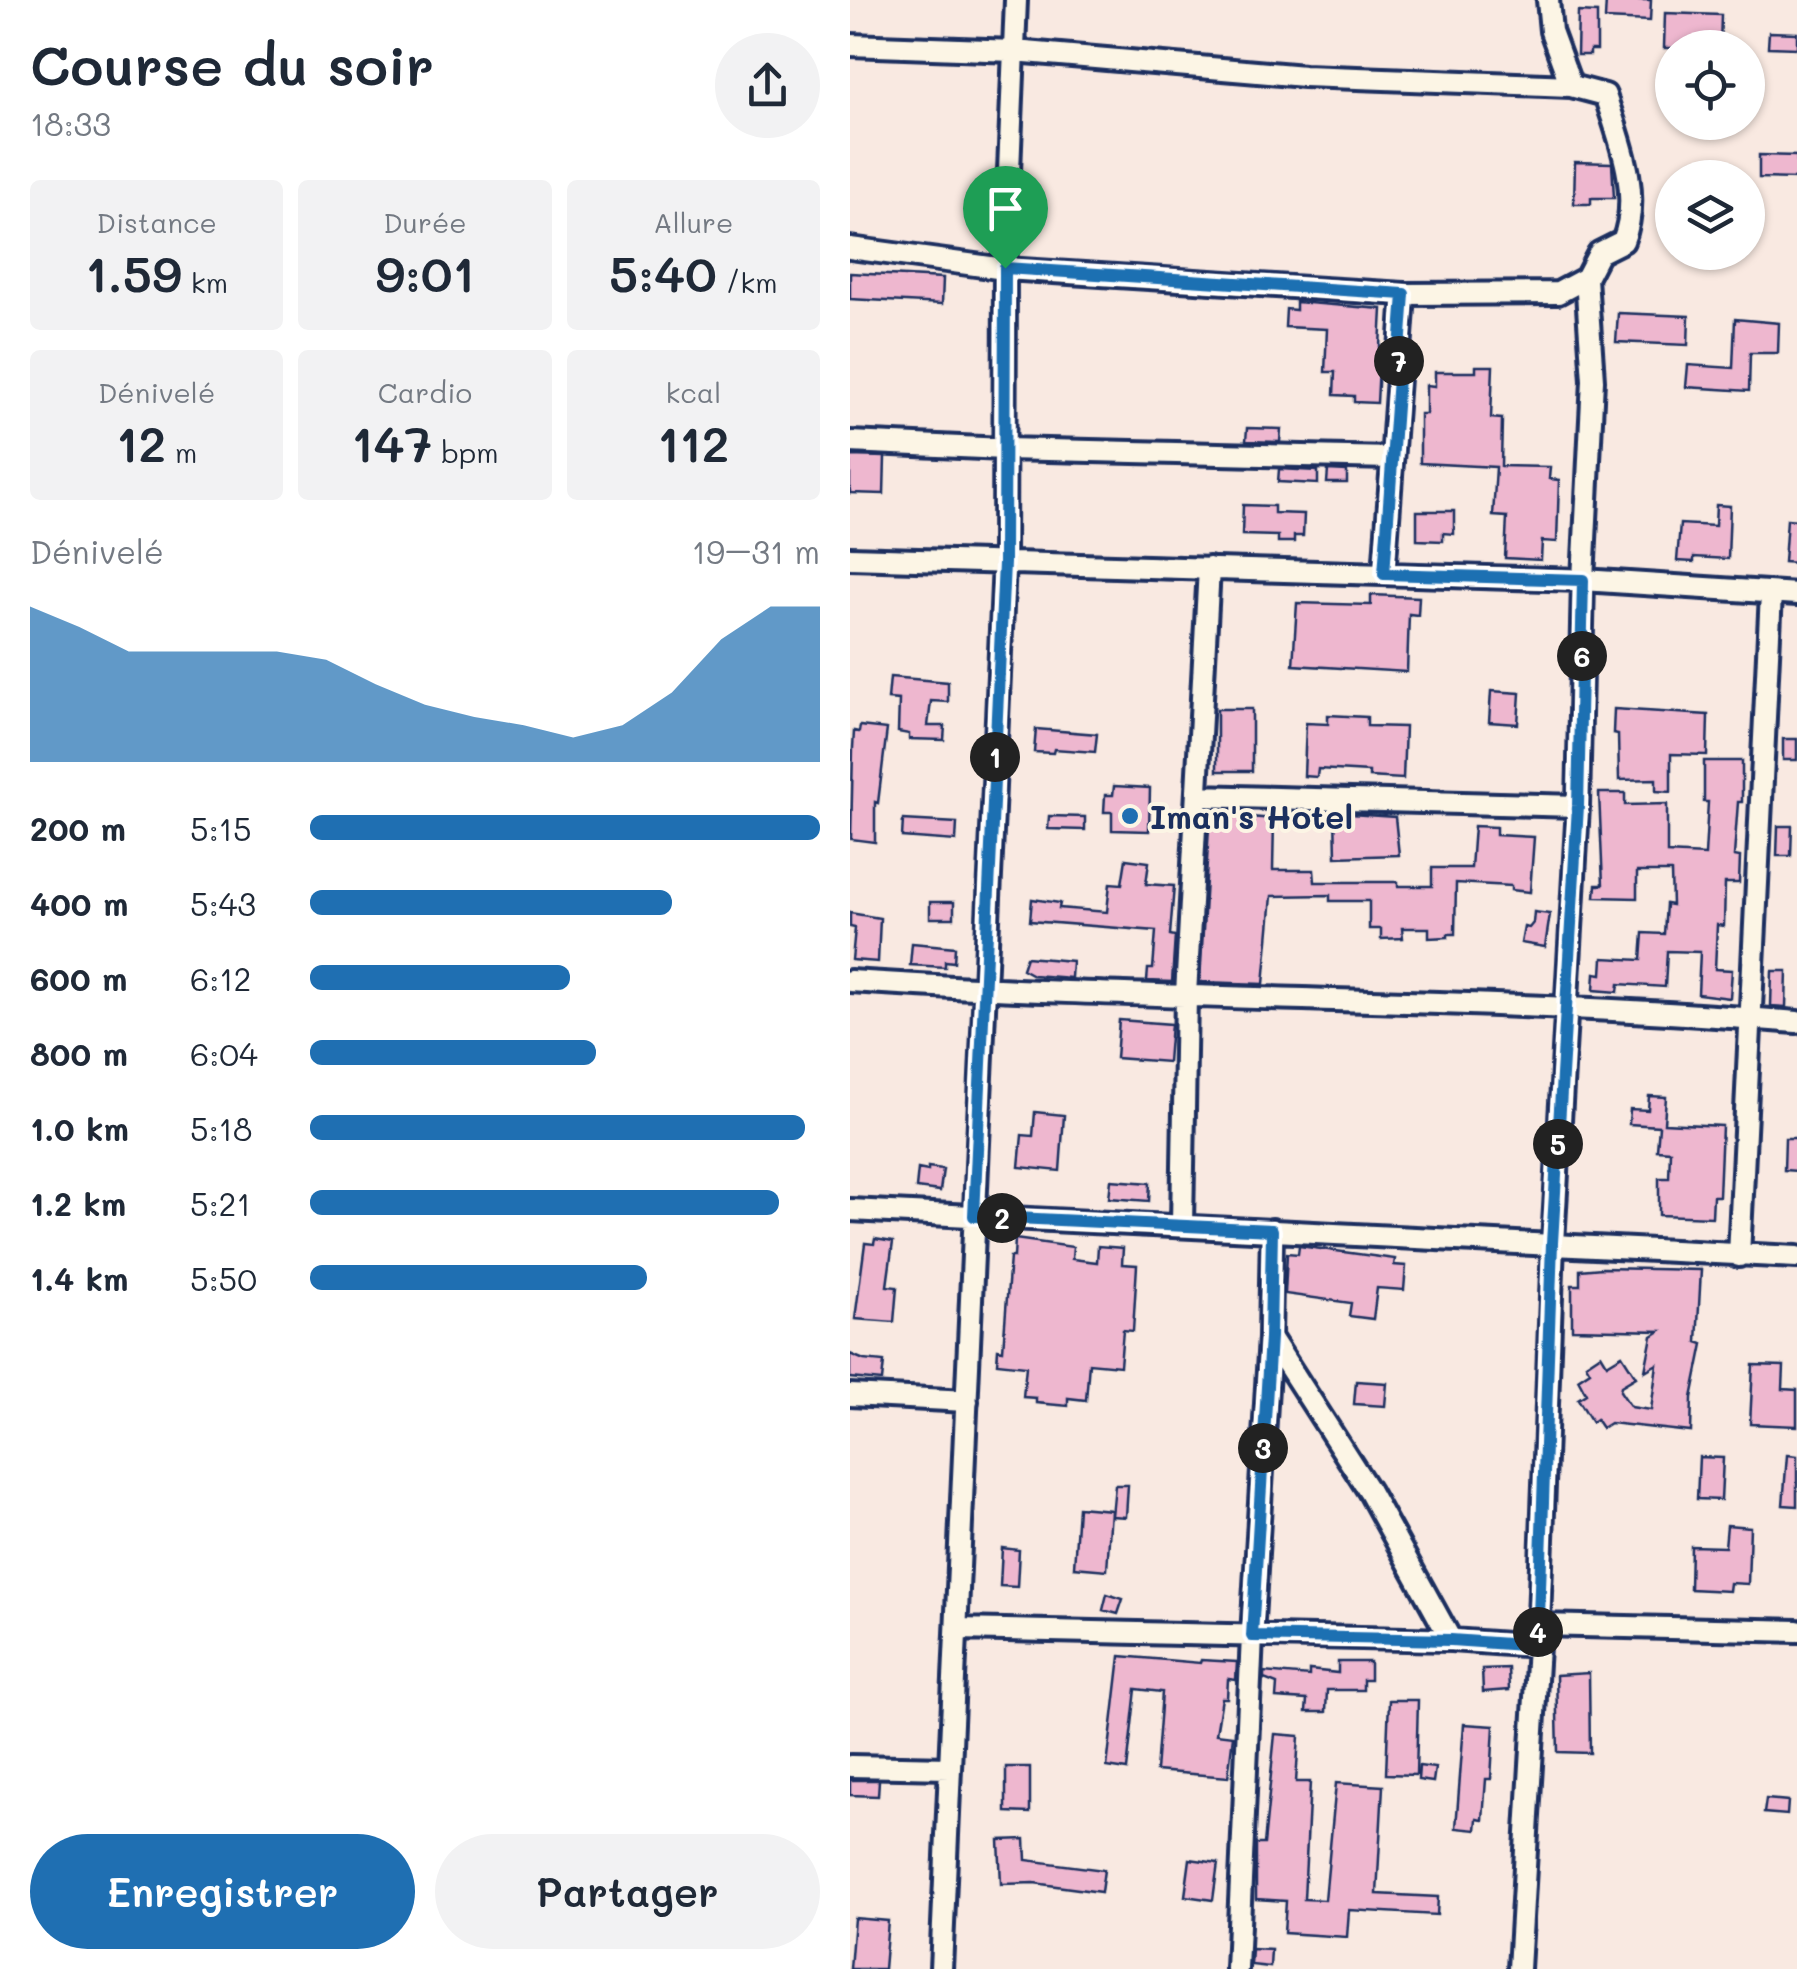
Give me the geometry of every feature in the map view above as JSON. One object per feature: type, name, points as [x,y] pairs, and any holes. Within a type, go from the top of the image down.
[{"type":"street","points":[[941,1969],[1004,563],[1005,268],[1016,0]]},
{"type":"street","points":[[1548,0],[1551,31],[1571,86]]},
{"type":"street","points":[[850,45],[1014,51],[1304,76],[1571,86],[1604,95],[1624,150],[1630,223],[1622,241],[1599,253],[1586,278],[1593,380],[1578,806],[1552,1243],[1538,1635],[1519,1969]]},
{"type":"street","points":[[850,248],[1005,268],[1404,294],[1558,293],[1586,278]]},
{"type":"street","points":[[1384,574],[1404,294]]},
{"type":"street","points":[[850,442],[1392,458]]},
{"type":"street","points":[[850,558],[1583,580],[1797,594]]},
{"type":"street","points":[[1182,1224],[1186,996],[1209,568]]},
{"type":"street","points":[[1740,1256],[1771,593]]},
{"type":"street","points":[[1196,796],[1578,806]]},
{"type":"street","points":[[850,981],[984,990],[1566,1006],[1797,1022]]},
{"type":"street","points":[[850,1210],[1797,1257]]},
{"type":"street","points":[[1237,1969],[1270,1337],[1272,1230]]},
{"type":"street","points":[[1270,1337],[1369,1492],[1451,1640]]},
{"type":"street","points":[[850,1396],[967,1401]]},
{"type":"street","points":[[957,1630],[1451,1640],[1797,1631]]},
{"type":"street","points":[[850,1766],[950,1768]]},
{"type":"building","points":[[1606,0],[1651,0],[1650,21],[1605,19]]},
{"type":"building","points":[[1578,12],[1597,13],[1597,50],[1590,50],[1590,55],[1577,55]]},
{"type":"building","points":[[1665,13],[1721,15],[1721,30],[1665,30]]},
{"type":"building","points":[[1769,32],[1797,33],[1797,48],[1768,47]]},
{"type":"building","points":[[1759,155],[1797,156],[1797,179],[1765,178],[1765,160],[1759,160]]},
{"type":"building","points":[[1575,162],[1612,163],[1614,198],[1591,198],[1591,204],[1574,204]]},
{"type":"building","points":[[850,273],[943,278],[942,304],[850,299]]},
{"type":"building","points":[[1296,302],[1382,309],[1377,403],[1354,402],[1354,396],[1334,395],[1335,372],[1325,372],[1327,329],[1285,327],[1286,309],[1296,310]]},
{"type":"building","points":[[1618,313],[1689,316],[1688,345],[1616,342]]},
{"type":"building","points":[[1735,319],[1779,323],[1778,353],[1750,353],[1749,391],[1686,387],[1688,365],[1733,368]]},
{"type":"building","points":[[1476,366],[1493,366],[1491,418],[1502,419],[1501,466],[1550,467],[1549,479],[1559,480],[1557,542],[1542,541],[1541,560],[1505,558],[1507,517],[1493,516],[1496,467],[1420,463],[1420,414],[1426,414],[1426,385],[1435,386],[1435,372],[1476,372]]},
{"type":"building","points":[[1247,428],[1281,429],[1280,442],[1246,441]]},
{"type":"building","points":[[850,456],[885,457],[884,494],[850,493]]},
{"type":"building","points":[[1279,469],[1318,471],[1318,484],[1278,482]]},
{"type":"building","points":[[1328,470],[1347,471],[1347,483],[1327,483]]},
{"type":"building","points":[[1243,505],[1274,506],[1274,513],[1304,514],[1303,536],[1294,536],[1294,542],[1278,542],[1278,536],[1242,535]]},
{"type":"building","points":[[1716,505],[1730,506],[1728,559],[1694,557],[1694,562],[1677,561],[1680,524],[1715,526]]},
{"type":"building","points":[[1417,511],[1454,511],[1454,534],[1443,533],[1443,541],[1417,540]]},
{"type":"building","points":[[1787,519],[1797,520],[1797,563],[1784,562]]},
{"type":"building","points":[[1371,595],[1419,597],[1418,615],[1409,614],[1407,672],[1293,665],[1297,603],[1371,605]]},
{"type":"building","points":[[890,677],[948,682],[948,702],[931,701],[928,726],[945,726],[944,740],[909,739],[909,734],[898,732],[899,700],[888,699]]},
{"type":"building","points":[[1491,691],[1520,693],[1518,724],[1489,722]]},
{"type":"building","points":[[1217,709],[1252,709],[1252,771],[1217,771]]},
{"type":"building","points":[[1614,709],[1708,715],[1707,755],[1671,754],[1671,792],[1656,791],[1656,779],[1619,780]]},
{"type":"building","points":[[1328,715],[1367,717],[1367,726],[1405,727],[1403,779],[1318,769],[1317,777],[1304,776],[1306,723],[1328,724]]},
{"type":"building","points":[[860,726],[887,729],[878,803],[875,802],[875,842],[851,839],[854,731],[859,732]]},
{"type":"building","points":[[1036,729],[1097,734],[1095,752],[1034,752]]},
{"type":"building","points":[[1783,739],[1797,739],[1797,760],[1783,760]]},
{"type":"building","points":[[1704,761],[1742,761],[1742,802],[1738,802],[1734,856],[1740,857],[1739,883],[1725,883],[1724,926],[1717,925],[1715,969],[1732,970],[1730,998],[1698,994],[1700,952],[1667,951],[1665,987],[1619,984],[1618,992],[1594,990],[1595,973],[1602,974],[1603,958],[1641,960],[1643,933],[1664,934],[1666,904],[1672,905],[1671,872],[1637,872],[1637,898],[1595,897],[1596,885],[1603,885],[1599,793],[1625,793],[1625,805],[1667,804],[1667,853],[1705,855],[1708,802],[1704,802]]},
{"type":"building","points":[[1114,786],[1150,788],[1149,831],[1112,830],[1112,812],[1104,812],[1105,795],[1113,795]]},
{"type":"building","points":[[1210,810],[1250,812],[1250,817],[1274,819],[1273,870],[1314,870],[1315,882],[1432,886],[1432,868],[1471,868],[1474,826],[1496,827],[1496,835],[1534,837],[1530,892],[1511,890],[1511,886],[1456,883],[1455,934],[1429,938],[1429,928],[1402,928],[1403,938],[1381,939],[1381,929],[1369,929],[1369,901],[1330,901],[1330,895],[1272,896],[1264,984],[1200,982]]},
{"type":"building","points":[[1335,813],[1395,817],[1399,855],[1336,857]]},
{"type":"building","points":[[1049,816],[1085,817],[1085,830],[1048,829]]},
{"type":"building","points":[[903,820],[957,823],[956,841],[902,837]]},
{"type":"building","points":[[1778,826],[1792,826],[1791,856],[1777,856]]},
{"type":"building","points":[[1126,859],[1149,862],[1146,884],[1174,886],[1172,982],[1147,981],[1148,969],[1153,969],[1156,931],[1030,921],[1032,899],[1060,903],[1059,908],[1107,912],[1110,883],[1122,884]]},
{"type":"building","points":[[930,902],[954,902],[954,918],[930,918]]},
{"type":"building","points":[[1534,912],[1550,914],[1545,947],[1521,943],[1524,927],[1533,923]]},
{"type":"building","points":[[850,913],[880,918],[878,962],[852,960],[855,928],[850,927]]},
{"type":"building","points":[[912,943],[955,947],[954,962],[945,961],[945,967],[910,965]]},
{"type":"building","points":[[1026,957],[1072,961],[1071,978],[1033,975],[1022,969]]},
{"type":"building","points":[[1772,971],[1787,971],[1786,1007],[1771,1006]]},
{"type":"building","points":[[1119,1020],[1171,1024],[1168,1062],[1116,1058]]},
{"type":"building","points":[[1649,1096],[1666,1097],[1664,1123],[1722,1126],[1719,1196],[1713,1196],[1712,1217],[1659,1215],[1659,1178],[1669,1178],[1670,1151],[1657,1150],[1659,1126],[1629,1124],[1630,1109],[1648,1110]]},
{"type":"building","points":[[1035,1112],[1064,1115],[1060,1171],[1019,1167],[1022,1135],[1033,1136]]},
{"type":"building","points":[[1785,1138],[1797,1138],[1797,1171],[1784,1170]]},
{"type":"building","points":[[928,1167],[943,1169],[940,1191],[916,1188],[918,1169],[928,1171]]},
{"type":"building","points":[[1111,1180],[1150,1183],[1149,1201],[1109,1198]]},
{"type":"building","points":[[875,1239],[893,1242],[887,1286],[897,1287],[894,1322],[855,1319],[865,1243],[874,1244]]},
{"type":"building","points":[[1015,1239],[1073,1247],[1072,1259],[1097,1262],[1098,1246],[1123,1248],[1122,1264],[1137,1265],[1133,1331],[1123,1330],[1120,1366],[1089,1363],[1086,1400],[1068,1398],[1068,1406],[1036,1403],[1036,1398],[1023,1397],[1026,1366],[997,1363],[998,1349],[1003,1350],[1010,1257],[1014,1257]]},
{"type":"building","points":[[1299,1246],[1395,1259],[1394,1265],[1406,1266],[1404,1290],[1377,1288],[1373,1319],[1349,1316],[1351,1303],[1285,1294],[1287,1253],[1298,1254]]},
{"type":"building","points":[[1580,1270],[1701,1270],[1697,1342],[1703,1344],[1692,1398],[1691,1432],[1610,1423],[1602,1428],[1596,1419],[1592,1422],[1578,1399],[1586,1394],[1578,1379],[1590,1371],[1586,1364],[1601,1354],[1607,1364],[1622,1355],[1636,1377],[1621,1386],[1620,1391],[1631,1407],[1651,1410],[1657,1364],[1645,1371],[1652,1336],[1660,1331],[1572,1329],[1572,1285],[1580,1285]]},
{"type":"building","points":[[850,1354],[884,1362],[882,1381],[850,1378]]},
{"type":"building","points":[[1753,1365],[1784,1366],[1783,1389],[1797,1390],[1797,1426],[1750,1424]]},
{"type":"building","points":[[1356,1381],[1387,1383],[1385,1406],[1354,1404]]},
{"type":"building","points":[[1787,1455],[1797,1456],[1797,1506],[1783,1505]]},
{"type":"building","points":[[1699,1457],[1723,1458],[1721,1500],[1697,1499]]},
{"type":"building","points":[[1115,1485],[1128,1485],[1126,1517],[1112,1516]]},
{"type":"building","points":[[1078,1507],[1111,1510],[1107,1570],[1074,1567]]},
{"type":"building","points":[[1727,1525],[1750,1527],[1748,1584],[1730,1583],[1729,1591],[1690,1589],[1691,1546],[1725,1547]]},
{"type":"building","points":[[1002,1548],[1019,1550],[1017,1587],[1000,1586]]},
{"type":"building","points":[[1107,1594],[1123,1599],[1118,1614],[1103,1610]]},
{"type":"building","points":[[1120,1656],[1237,1662],[1236,1680],[1228,1679],[1227,1698],[1222,1698],[1216,1734],[1233,1736],[1228,1777],[1156,1771],[1162,1692],[1136,1689],[1127,1770],[1107,1767]]},
{"type":"building","points":[[1338,1662],[1370,1662],[1370,1680],[1363,1680],[1363,1690],[1327,1690],[1326,1712],[1306,1712],[1307,1700],[1276,1698],[1277,1684],[1264,1679],[1264,1672],[1309,1676],[1309,1670],[1338,1673]]},
{"type":"building","points":[[1508,1668],[1509,1690],[1483,1692],[1482,1669]]},
{"type":"building","points":[[1589,1673],[1590,1753],[1558,1752],[1556,1675]]},
{"type":"building","points":[[1389,1700],[1418,1700],[1416,1775],[1386,1774]]},
{"type":"building","points":[[1464,1724],[1494,1726],[1491,1779],[1486,1779],[1483,1820],[1477,1819],[1476,1830],[1456,1828]]},
{"type":"building","points":[[1275,1734],[1299,1736],[1296,1782],[1310,1782],[1304,1899],[1325,1900],[1336,1783],[1383,1786],[1377,1894],[1438,1897],[1437,1915],[1349,1910],[1347,1937],[1284,1933],[1286,1901],[1256,1899],[1256,1844],[1264,1844]]},
{"type":"building","points":[[1419,1766],[1435,1768],[1433,1782],[1418,1780]]},
{"type":"building","points":[[1006,1767],[1030,1767],[1030,1813],[1006,1812]]},
{"type":"building","points":[[850,1780],[879,1780],[878,1796],[850,1795]]},
{"type":"building","points":[[1766,1799],[1788,1801],[1787,1815],[1764,1813]]},
{"type":"building","points":[[1025,1839],[1026,1860],[1104,1870],[1101,1892],[1034,1883],[1001,1884],[999,1840]]},
{"type":"building","points":[[1190,1859],[1218,1863],[1213,1900],[1185,1896]]},
{"type":"building","points":[[854,1918],[888,1921],[884,1969],[850,1969]]},
{"type":"building","points":[[1252,1949],[1271,1950],[1270,1967],[1251,1965]]},
{"type":"place","name":"Iman's Hotel","points":[[1130,816]]},
{"type":"route","points":[[1005,268],[1404,294],[1384,574],[1583,580],[1578,806],[1552,1243],[1538,1646],[1252,1636],[1270,1337],[1272,1230],[974,1216],[1004,563],[1005,268]]}]
